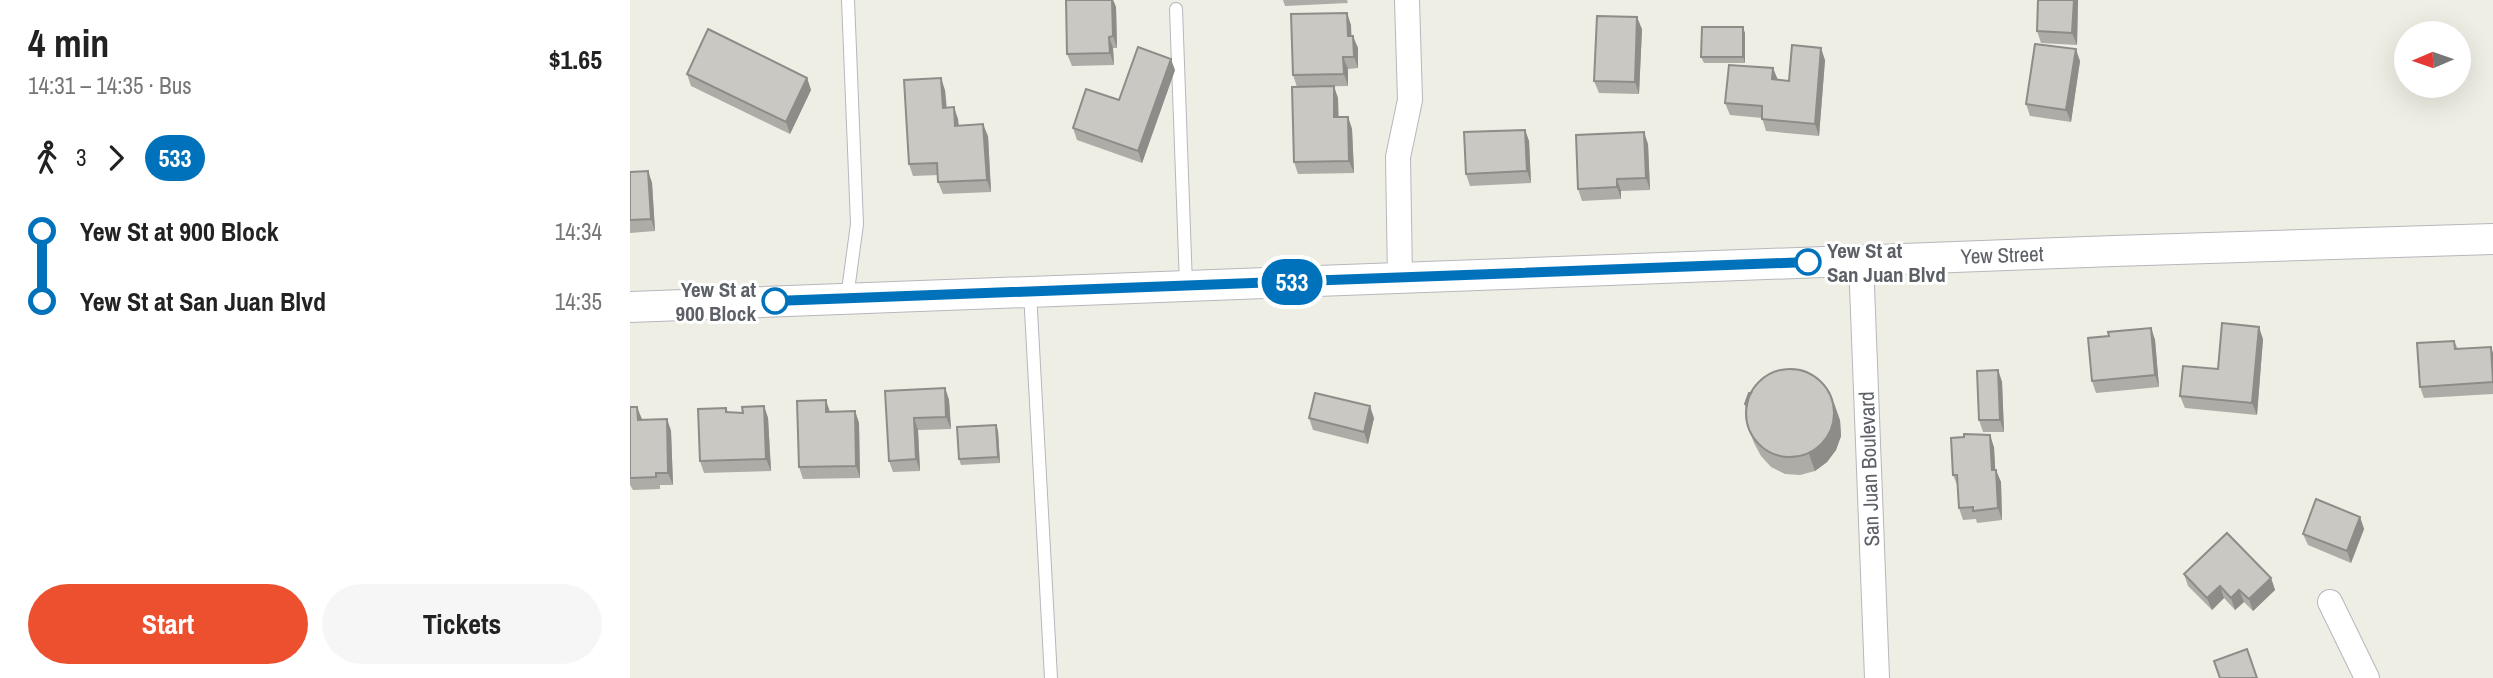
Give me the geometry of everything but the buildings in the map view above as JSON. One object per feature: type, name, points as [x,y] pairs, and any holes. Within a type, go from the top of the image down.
[{"type":"street","points":[[1400,278],[1398,157],[1410,100],[1407,0]]},
{"type":"street","name":"Yew Street","points":[[630,307],[2493,239]]},
{"type":"street","name":"San Juan Boulevard","points":[[1861,260],[1877,678]]},
{"type":"street","points":[[2330,602],[2367,678]]},
{"type":"lane","points":[[846,298],[857,224],[848,0]]},
{"type":"lane","points":[[1176,9],[1186,286]]},
{"type":"lane","points":[[1030,292],[1051,678]]},
{"type":"bus line","name":"533","points":[[775,301],[1808,262]]},
{"type":"place","name":"Yew St at San Juan Blvd","points":[[1808,262]]},
{"type":"place","name":"Yew St at 900 Block","points":[[775,301]]}]
